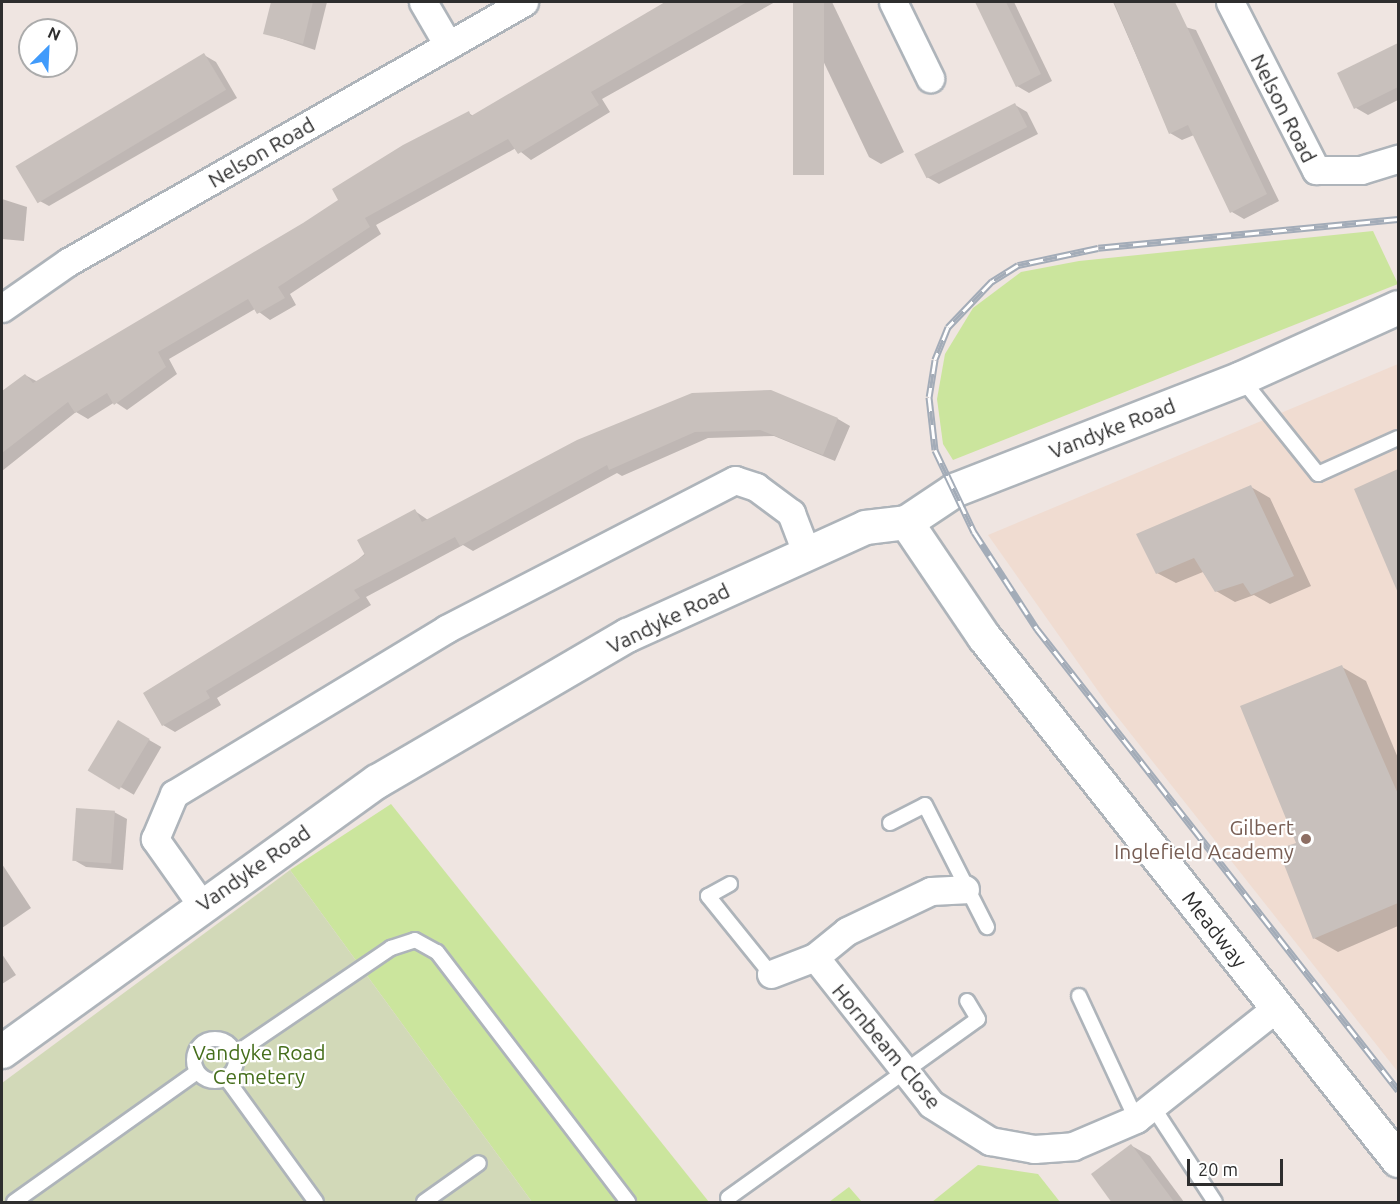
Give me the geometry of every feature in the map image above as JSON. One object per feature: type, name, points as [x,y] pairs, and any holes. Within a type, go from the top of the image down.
[{"type":"street","points":[[423,2],[448,45]]},
{"type":"street","name":"Nelson Road","points":[[2,308],[68,262],[524,2]]},
{"type":"street","points":[[893,2],[930,78]]},
{"type":"street","name":"Nelson Road","points":[[1230,2],[1316,170],[1361,171],[1398,159]]},
{"type":"street","name":"Vandyke Road","points":[[2,1051],[201,904],[377,781],[597,653],[865,526],[906,522],[954,490],[1241,378],[1398,307]]},
{"type":"street","points":[[201,904],[155,839],[174,794],[446,629],[735,480],[756,487],[791,513],[806,552]]},
{"type":"street","name":"Meadway","points":[[906,522],[984,637],[1398,1160]]},
{"type":"street","points":[[771,974],[815,957],[848,931],[932,891],[965,889]]},
{"type":"street","name":"Hornbeam Close","points":[[815,957],[930,1104],[990,1141],[1034,1149],[1073,1146],[1144,1113],[1276,1008]]},
{"type":"lane","points":[[1241,378],[1318,474],[1398,438]]},
{"type":"lane","points":[[890,823],[925,805],[965,889],[987,927]]},
{"type":"lane","points":[[730,884],[708,896],[771,974]]},
{"type":"lane","points":[[235,1054],[391,948],[415,940],[436,952],[628,1203]]},
{"type":"lane","points":[[1079,996],[1144,1113],[1215,1203]]},
{"type":"lane","points":[[728,1198],[901,1069],[978,1019],[967,1001]]},
{"type":"lane","points":[[221,1039],[235,1054],[235,1067],[226,1078],[207,1080],[197,1072],[194,1057],[206,1040],[221,1039]]},
{"type":"lane","points":[[14,1203],[197,1072]]},
{"type":"lane","points":[[226,1078],[316,1203]]},
{"type":"lane","points":[[424,1203],[479,1163]]},
{"type":"shaded area","name":"Gilbert Inglefield Academy","points":[[1398,364],[1398,1072],[1108,705],[988,535]]},
{"type":"green space","points":[[1373,231],[1398,284],[953,460],[943,444],[937,399],[945,354],[973,308],[1021,272],[1079,261]]},
{"type":"green space","points":[[391,804],[709,1202],[532,1202],[290,870]]},
{"type":"green space","name":"Vandyke Road Cemetery","points":[[290,870],[532,1202],[2,1202],[2,1083]]},
{"type":"green space","points":[[978,1165],[1038,1174],[1060,1202],[932,1202]]},
{"type":"green space","points":[[849,1187],[862,1202],[829,1202]]},
{"type":"building","points":[[271,2],[313,2],[303,44],[263,34]]},
{"type":"building","points":[[665,2],[747,2],[591,92],[599,105],[518,154],[508,139],[365,218],[370,227],[278,287],[285,298],[257,314],[248,299],[158,352],[166,367],[114,405],[107,393],[75,413],[68,402],[2,453],[2,391],[25,374],[33,383],[303,223],[338,200],[332,189],[403,145],[469,111],[471,116]]},
{"type":"building","points":[[793,2],[824,2],[824,175],[793,175]]},
{"type":"building","points":[[975,2],[1006,2],[1041,74],[1016,87]]},
{"type":"building","points":[[1114,2],[1175,2],[1267,194],[1230,213],[1188,125],[1169,134]]},
{"type":"building","points":[[1398,43],[1398,87],[1354,109],[1337,73]]},
{"type":"building","points":[[204,53],[226,90],[38,203],[15,166]]},
{"type":"building","points":[[1015,103],[1027,127],[927,178],[914,154]]},
{"type":"building","points":[[771,390],[838,418],[823,455],[760,430],[695,432],[609,470],[607,465],[460,546],[455,537],[354,590],[360,598],[206,691],[210,698],[162,726],[143,693],[365,555],[357,540],[415,509],[422,522],[577,440],[692,393]]},
{"type":"building","points":[[1398,469],[1398,593],[1354,489]]},
{"type":"building","points":[[1251,485],[1294,576],[1251,595],[1243,583],[1215,592],[1194,558],[1156,574],[1136,534]]},
{"type":"building","points":[[1342,665],[1398,794],[1398,903],[1313,939],[1278,849],[1296,843],[1240,706]]},
{"type":"building","points":[[118,720],[150,739],[119,790],[88,771]]},
{"type":"building","points":[[76,808],[115,811],[111,864],[72,861]]},
{"type":"building","points":[[1131,1144],[1175,1203],[1112,1203],[1091,1174]]},
{"type":"railway","points":[[1398,219],[1098,248],[1018,265],[992,281],[948,327],[935,360],[929,397],[935,450],[974,532],[1037,629],[1398,1090]]},
{"type":"place","name":"Gilbert Inglefield Academy","points":[[1306,839]]}]
